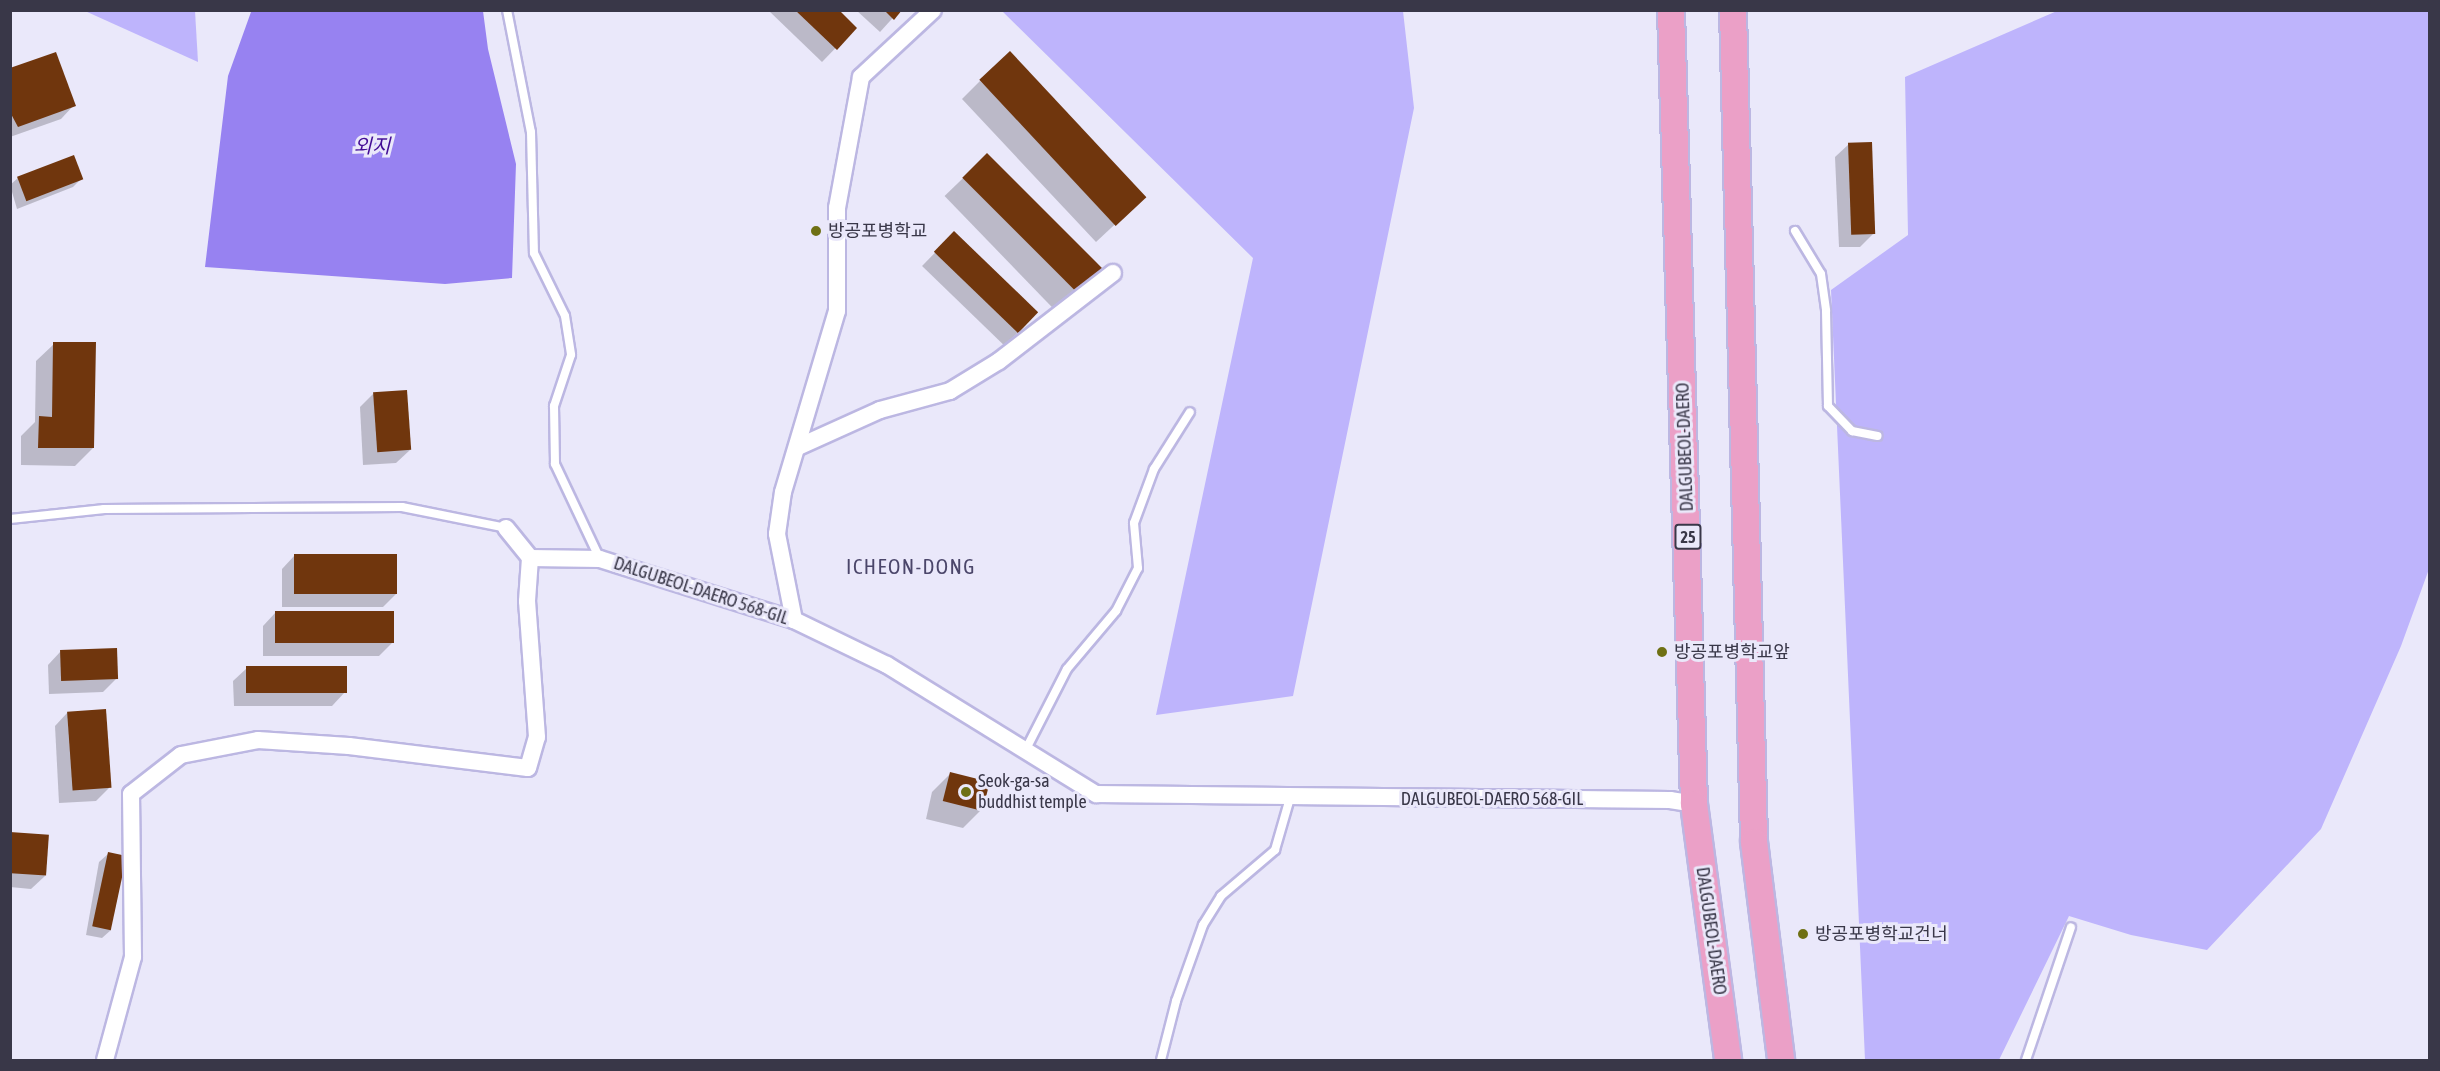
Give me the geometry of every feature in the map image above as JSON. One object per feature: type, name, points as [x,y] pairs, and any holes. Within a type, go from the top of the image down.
[{"type":"main road","name":"DALGUBEOL-DAERO","points":[[1671,10],[1694,804],[1728,1060]]},
{"type":"main road","points":[[1733,10],[1754,842],[1781,1060]]},
{"type":"street","points":[[794,620],[777,534],[783,492],[837,311],[837,208],[861,77],[933,10]]},
{"type":"street","points":[[798,447],[880,410],[950,391],[999,361],[1113,273]]},
{"type":"street","points":[[105,1060],[133,957],[131,794],[181,755],[258,740],[349,746],[528,768],[537,737],[527,601],[530,558],[506,528]]},
{"type":"street","points":[[530,558],[600,559]]},
{"type":"street","name":"DALGUBEOL-DAERO 568-GIL","points":[[600,559],[794,620],[887,665],[1096,794],[1290,798],[1670,800],[1694,804]]},
{"type":"lane","name":"DALGUBEOL-DAERO 568-GIL","points":[[507,10],[531,132],[534,253],[565,316],[571,355],[554,406],[555,464],[600,559]]},
{"type":"lane","points":[[1795,231],[1821,274],[1826,311],[1828,406],[1852,431],[1878,436]]},
{"type":"lane","points":[[1026,751],[1067,669],[1116,611],[1138,568],[1134,523],[1154,469],[1190,412]]},
{"type":"lane","points":[[10,519],[104,509],[402,507],[506,528]]},
{"type":"lane","points":[[1161,1060],[1176,1001],[1203,925],[1221,896],[1275,850],[1290,798]]},
{"type":"lane","points":[[2026,1060],[2071,927]]},
{"type":"shaded area","points":[[85,11],[195,11],[198,62]]},
{"type":"shaded area","points":[[1002,11],[1403,11],[1414,108],[1293,696],[1156,715],[1253,258]]},
{"type":"shaded area","points":[[2057,11],[2429,11],[2429,569],[2401,646],[2321,829],[2207,950],[2131,935],[2069,916],[1999,1060],[1865,1060],[1831,290],[1908,235],[1905,77]]},
{"type":"water","name":"외지","points":[[483,11],[488,49],[516,164],[512,278],[445,284],[205,267],[228,76],[251,12]]},
{"type":"building","points":[[795,10],[839,10],[857,28],[837,50]]},
{"type":"building","points":[[884,10],[902,10],[894,20]]},
{"type":"building","points":[[1010,51],[1146,197],[1116,226],[979,80]]},
{"type":"building","points":[[56,52],[76,106],[18,127],[10,112],[10,68]]},
{"type":"building","points":[[1872,142],[1875,234],[1851,235],[1848,143]]},
{"type":"building","points":[[987,153],[1103,269],[1078,294],[962,178]]},
{"type":"building","points":[[74,155],[83,179],[26,201],[17,177]]},
{"type":"building","points":[[954,231],[1038,312],[1018,333],[934,252]]},
{"type":"building","points":[[53,342],[96,342],[94,448],[38,448],[39,416],[52,417]]},
{"type":"building","points":[[407,390],[411,450],[377,452],[373,392]]},
{"type":"building","points":[[294,554],[397,554],[397,594],[294,594]]},
{"type":"building","points":[[275,611],[394,611],[394,643],[275,643]]},
{"type":"building","points":[[117,648],[118,679],[61,681],[60,650]]},
{"type":"building","points":[[246,666],[347,666],[347,693],[246,693]]},
{"type":"building","points":[[106,709],[112,788],[73,791],[67,712]]},
{"type":"building","name":"Seok-ga-sa buddhist temple","points":[[950,772],[990,782],[983,811],[943,801]]},
{"type":"building","points":[[10,832],[49,835],[46,876],[10,873]]},
{"type":"building","points":[[108,852],[127,856],[111,930],[92,926]]},
{"type":"place","name":"방공포병학교","points":[[816,231]]},
{"type":"place","name":"방공포병학교앞","points":[[1662,652]]},
{"type":"place","name":"Seok-ga-sa buddhist temple","points":[[966,792]]},
{"type":"place","name":"방공포병학교건너","points":[[1803,934]]},
{"type":"district","name":"ICHEON-DONG","points":[[911,566]]}]
